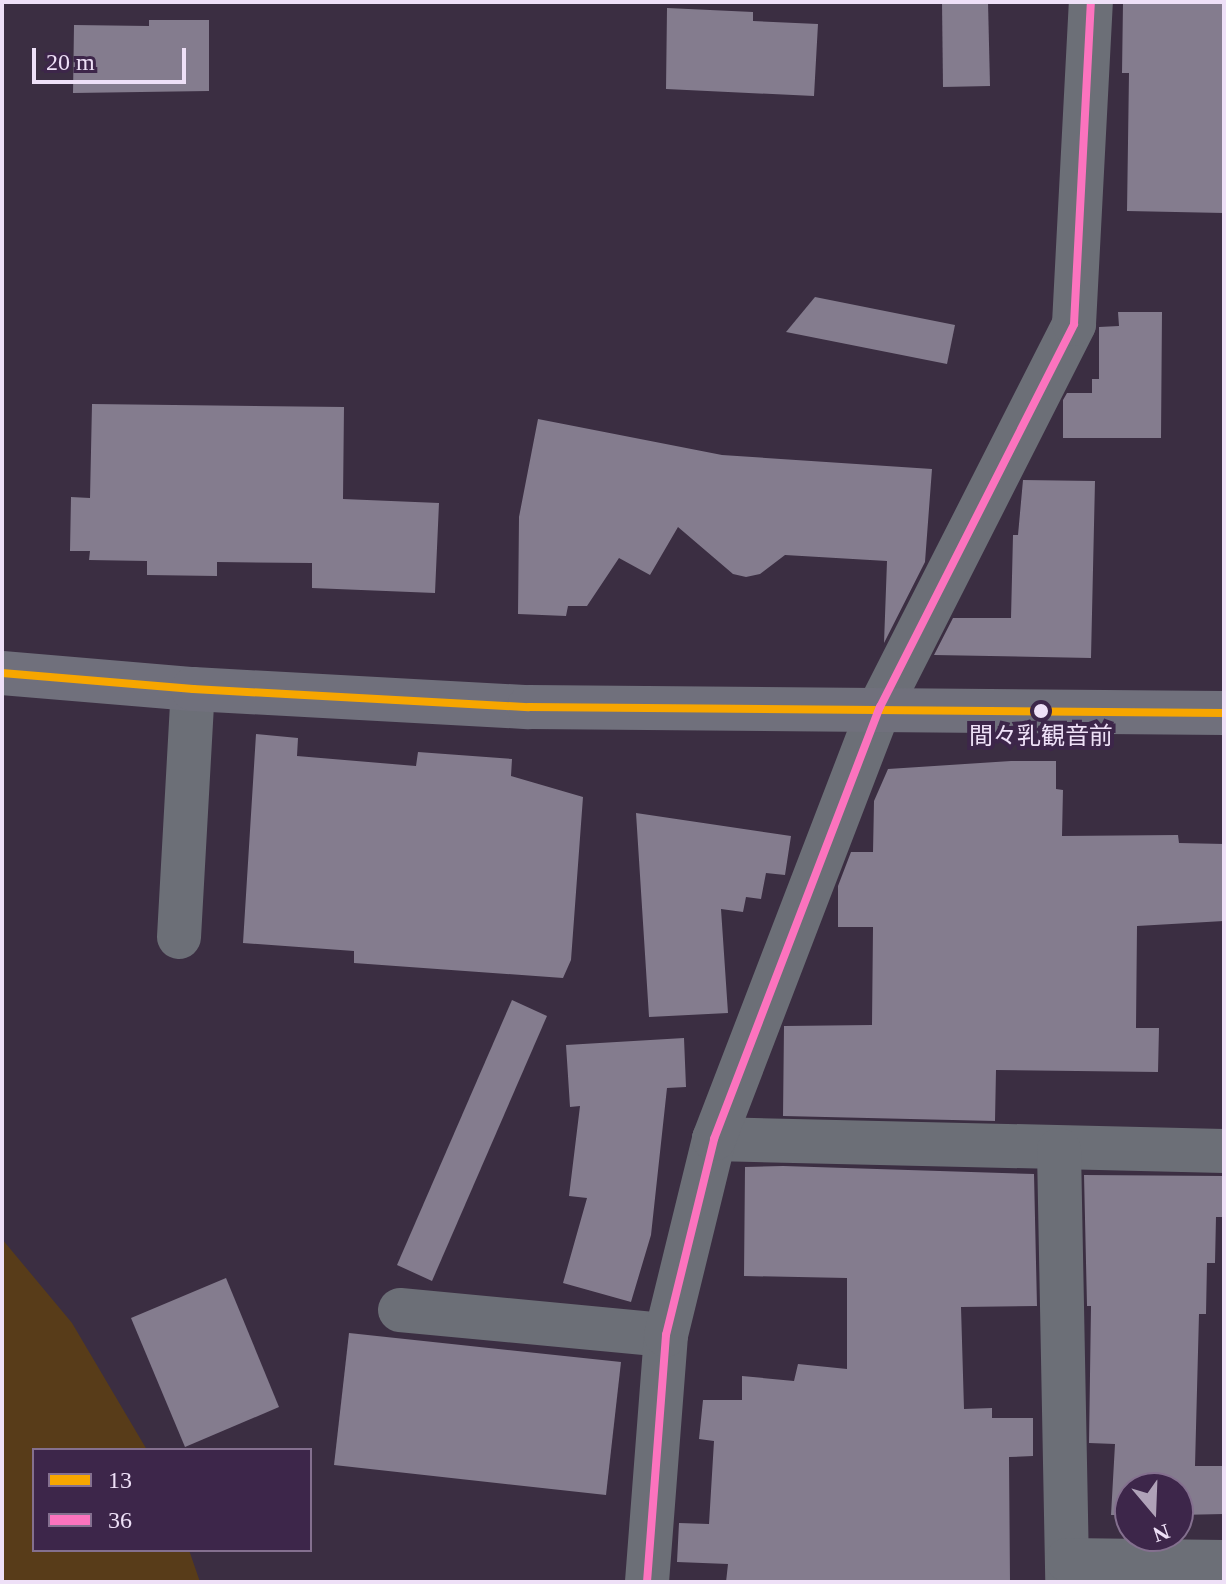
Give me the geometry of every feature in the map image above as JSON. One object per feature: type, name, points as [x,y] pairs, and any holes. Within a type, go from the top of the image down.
[{"type":"main road","points":[[2,673],[193,689],[529,707],[880,707],[1224,713]]},
{"type":"street","points":[[647,1582],[666,1335],[714,1139],[880,707],[1074,324],[1091,2]]},
{"type":"street","points":[[179,937],[193,689]]},
{"type":"street","points":[[714,1139],[1059,1150],[1224,1151]]},
{"type":"street","points":[[1059,1150],[1067,1571],[1224,1562]]},
{"type":"street","points":[[400,1310],[666,1335]]},
{"type":"shaded area","points":[[2,1239],[72,1323],[146,1448],[32,1448],[32,1552],[190,1552],[200,1582],[2,1582]]},
{"type":"building","points":[[942,2],[988,2],[990,86],[943,87]]},
{"type":"building","points":[[1123,2],[1224,2],[1224,213],[1127,211],[1129,73],[1122,73]]},
{"type":"building","points":[[667,8],[753,12],[753,21],[818,24],[814,96],[666,89]]},
{"type":"building","points":[[149,20],[209,20],[209,91],[73,93],[74,25],[149,26]]},
{"type":"building","points":[[815,297],[955,325],[947,364],[786,332]]},
{"type":"building","points":[[1118,312],[1162,312],[1161,438],[1063,438],[1063,400],[1067,393],[1092,393],[1092,379],[1099,379],[1099,327],[1119,326]]},
{"type":"building","points":[[92,404],[344,407],[343,499],[439,503],[435,593],[312,588],[312,563],[217,562],[217,576],[147,575],[147,561],[89,560],[90,551],[70,551],[71,497],[90,498]]},
{"type":"building","points":[[538,419],[722,455],[932,469],[925,562],[884,643],[887,561],[785,555],[760,574],[746,577],[733,574],[678,527],[650,575],[619,558],[587,606],[568,606],[566,616],[518,614],[519,517]]},
{"type":"building","points":[[1023,480],[1095,481],[1091,658],[934,655],[953,618],[1011,618],[1013,535],[1018,535]]},
{"type":"building","points":[[256,734],[298,738],[297,756],[416,766],[418,752],[512,759],[511,776],[583,797],[571,960],[563,978],[354,963],[354,951],[243,943]]},
{"type":"building","points":[[1056,761],[1056,789],[1063,790],[1062,836],[1178,835],[1179,843],[1224,844],[1224,921],[1137,926],[1136,1028],[1159,1028],[1158,1072],[996,1070],[995,1121],[783,1116],[784,1026],[872,1025],[873,927],[838,927],[838,886],[851,852],[873,852],[874,801],[888,769]]},
{"type":"building","points":[[636,813],[791,836],[785,875],[766,873],[761,899],[746,897],[743,912],[721,909],[728,1013],[649,1017]]},
{"type":"building","points":[[512,1000],[547,1016],[432,1281],[397,1265]]},
{"type":"building","points":[[684,1038],[686,1087],[667,1088],[651,1235],[631,1302],[563,1283],[587,1198],[569,1196],[580,1106],[570,1107],[566,1045]]},
{"type":"building","points":[[745,1167],[1034,1174],[1037,1306],[961,1307],[964,1409],[992,1408],[992,1418],[1033,1418],[1033,1456],[1009,1457],[1010,1582],[726,1582],[728,1564],[677,1562],[679,1523],[709,1524],[714,1441],[699,1439],[703,1400],[742,1400],[742,1376],[794,1381],[798,1364],[847,1369],[847,1278],[744,1276]]},
{"type":"building","points":[[1084,1175],[1224,1176],[1224,1217],[1216,1217],[1215,1263],[1207,1263],[1206,1314],[1199,1314],[1195,1466],[1224,1466],[1224,1514],[1194,1515],[1194,1472],[1114,1472],[1114,1515],[1111,1515],[1115,1444],[1089,1443],[1091,1306],[1087,1306]]},
{"type":"building","points":[[226,1278],[279,1407],[185,1447],[131,1318]]},
{"type":"building","points":[[349,1333],[621,1362],[606,1495],[334,1465]]},
{"type":"transit line","name":"36","points":[[647,1582],[666,1335],[714,1139],[880,707],[1074,324],[1091,2]]},
{"type":"transit line","name":"13","points":[[2,673],[193,689],[529,707],[1224,713]]},
{"type":"place","name":"間々乳観音前","points":[[1041,711]]}]
